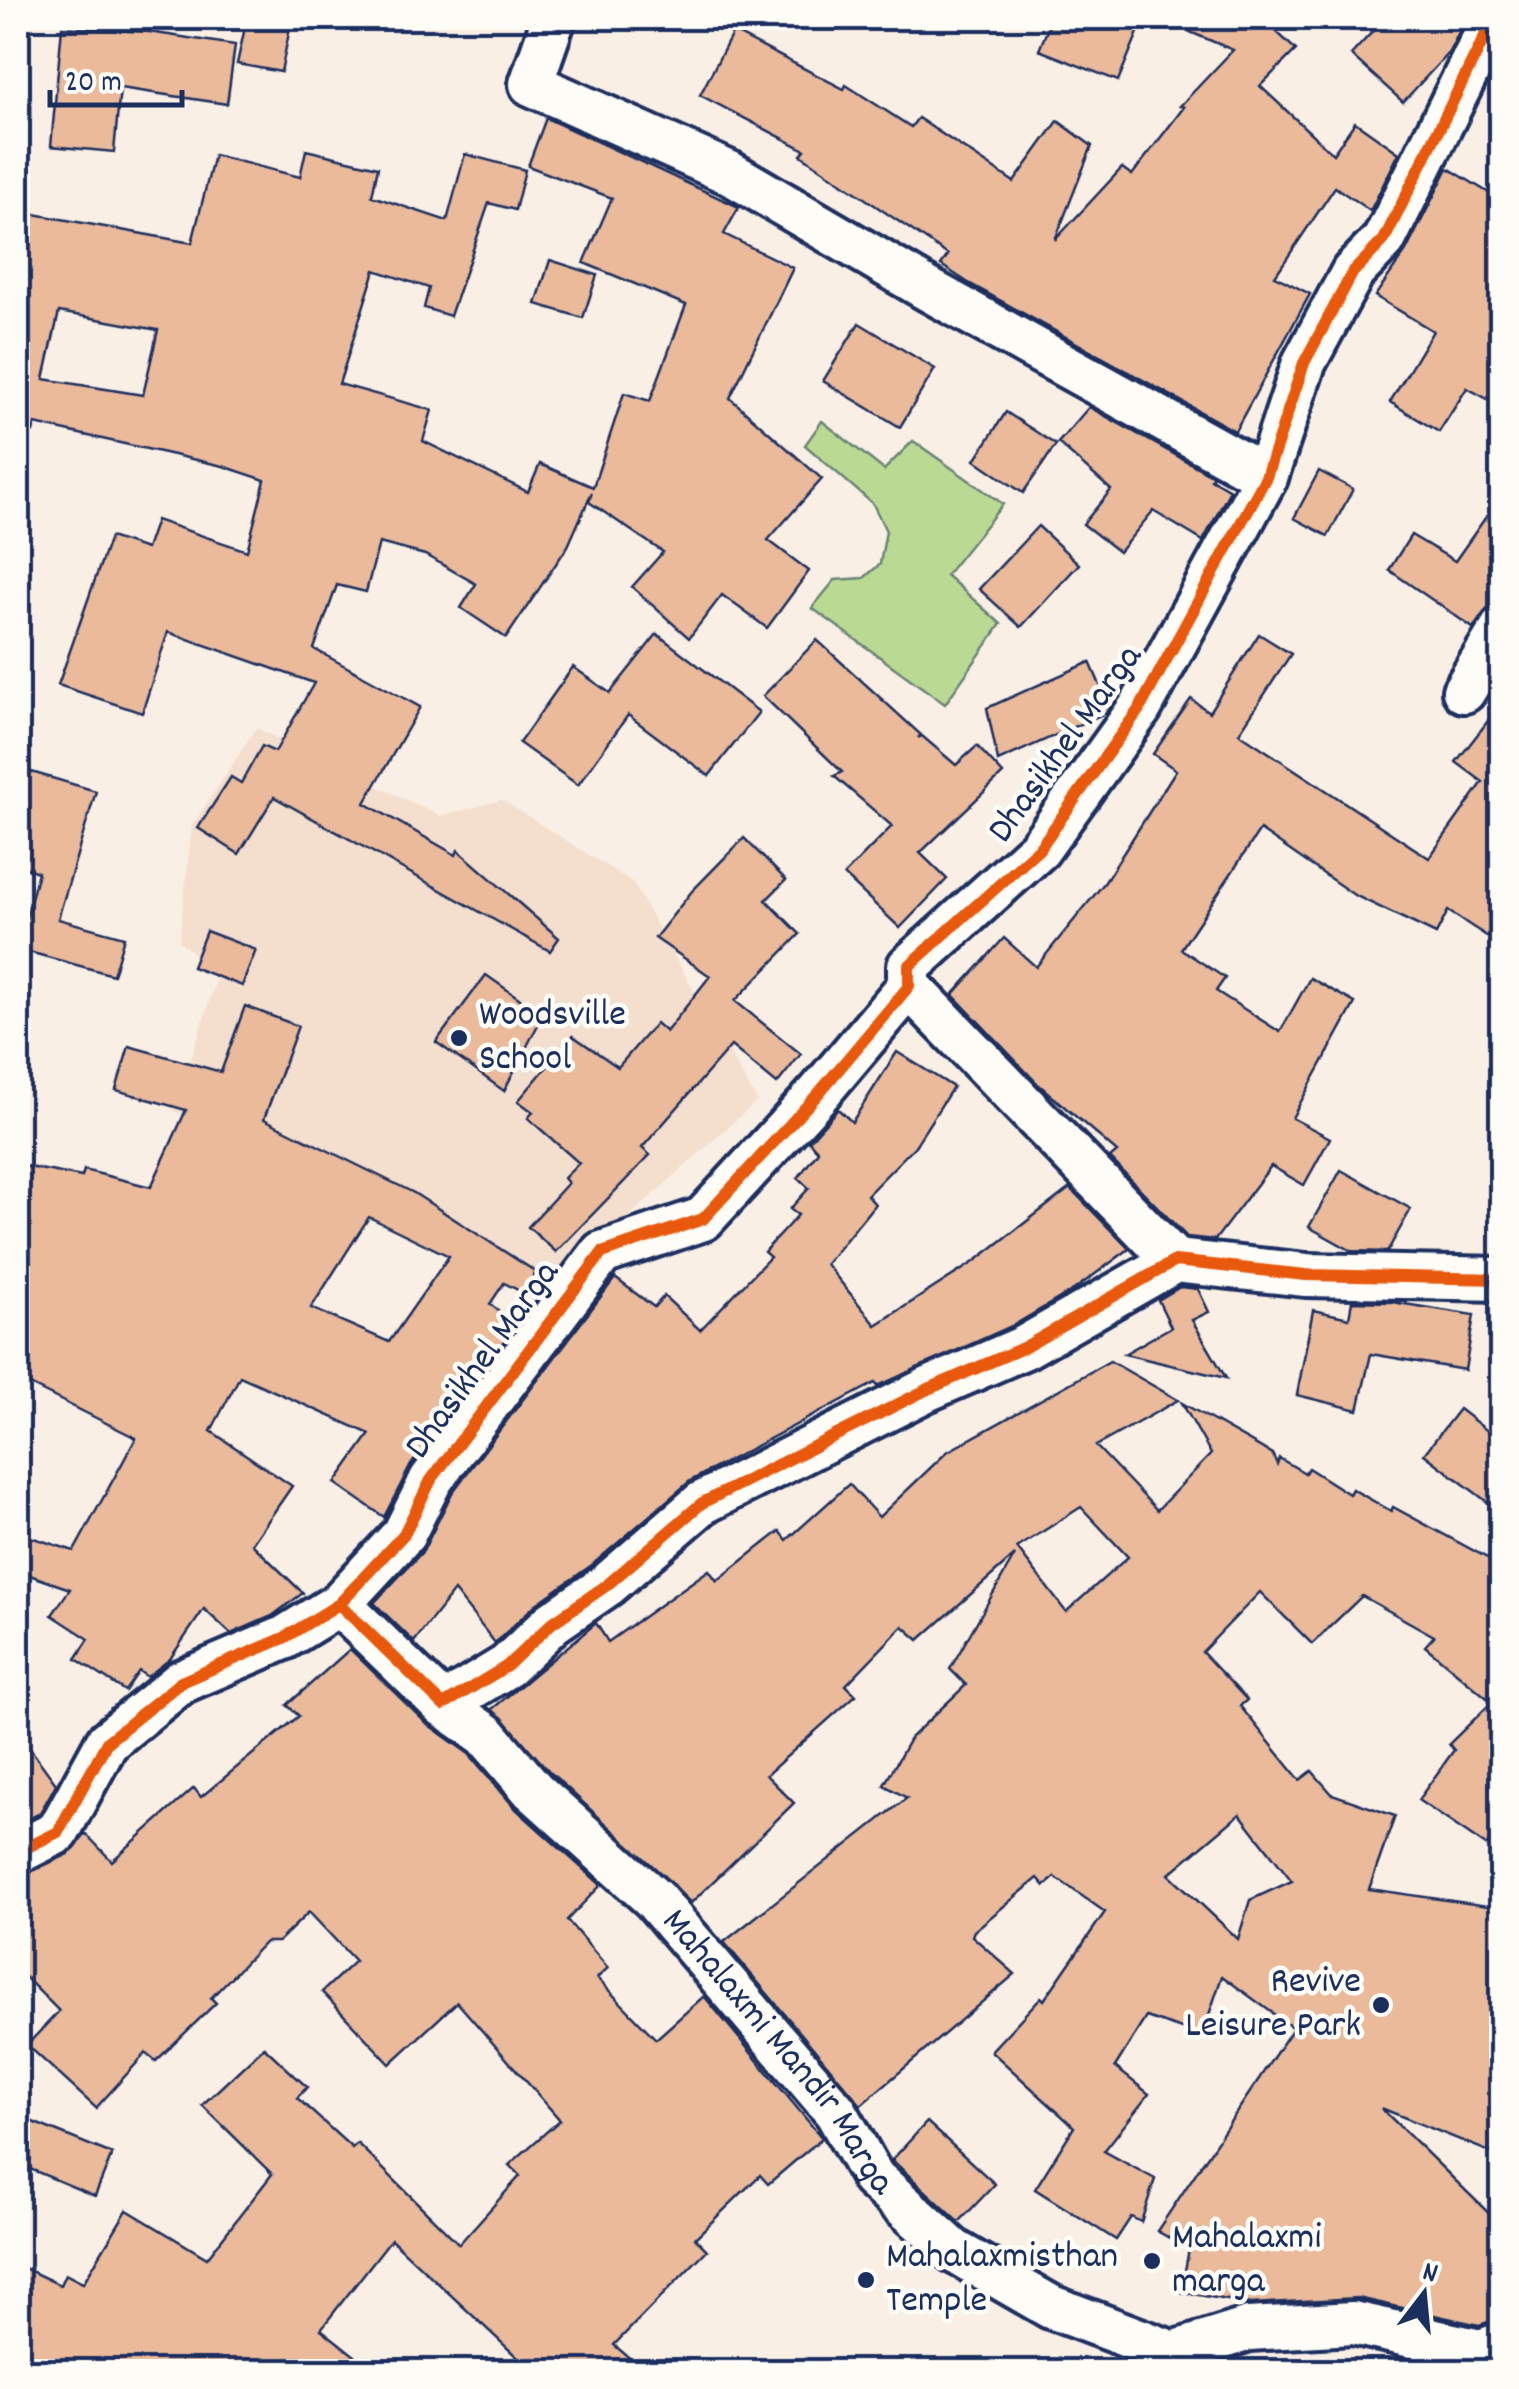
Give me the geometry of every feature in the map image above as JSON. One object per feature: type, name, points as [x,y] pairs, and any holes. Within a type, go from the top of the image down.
[{"type":"street","points":[[554,18],[531,84],[730,173],[929,290],[1266,478]]},
{"type":"street","name":"Dhasikhel Marga","points":[[18,1852],[58,1832],[107,1742],[180,1682],[284,1638],[339,1604],[404,1534],[431,1480],[602,1253],[703,1219],[910,986],[910,966],[1039,849],[1140,708],[1266,478],[1304,363],[1353,272],[1384,240],[1494,18]]},
{"type":"street","points":[[1464,691],[1502,628]]},
{"type":"street","points":[[910,986],[1176,1261]]},
{"type":"street","points":[[339,1604],[443,1705],[507,1666],[552,1623],[607,1585],[702,1503],[926,1390],[1026,1346],[1176,1261],[1306,1275],[1502,1279]]},
{"type":"street","name":"Mahalaxmi Mandir Marga","points":[[443,1705],[486,1735],[533,1790],[654,1900],[836,2112],[873,2178],[954,2250],[1051,2308],[1173,2353],[1249,2329],[1353,2323],[1480,2351],[1502,2346]]},
{"type":"street","points":[[1458,2372],[1502,2346]]},
{"type":"shaded area","name":"Woodsville School","points":[[256,728],[440,816],[502,800],[632,882],[757,1101],[535,1302],[489,1266],[174,1111],[218,974],[179,941],[192,826]]},
{"type":"green space","points":[[822,421],[884,470],[913,441],[1003,504],[946,575],[1001,624],[945,704],[812,608],[835,580],[864,578],[880,564],[886,531],[873,504],[805,445]]},
{"type":"building","points":[[247,18],[292,18],[281,72],[237,64]]},
{"type":"building","points":[[1052,18],[1144,18],[1118,81],[1039,50]]},
{"type":"building","points":[[1157,18],[1262,18],[1296,50],[1260,86],[1333,154],[1355,122],[1399,153],[1370,211],[1335,187],[1275,276],[1310,294],[1235,431],[967,282],[941,265],[948,255],[801,155],[805,150],[700,95],[733,32],[844,89],[846,85],[911,127],[918,118],[1014,182],[1058,121],[1092,146],[1055,240],[1122,168],[1132,175],[1184,107],[1180,106],[1233,50]]},
{"type":"building","points":[[1385,18],[1466,18],[1449,52],[1403,102],[1351,55]]},
{"type":"building","points":[[62,27],[149,32],[235,45],[227,104],[120,88],[114,152],[51,146]]},
{"type":"building","points":[[546,118],[739,207],[724,234],[793,268],[730,398],[822,479],[768,540],[809,571],[767,628],[722,595],[689,638],[632,587],[663,552],[589,502],[592,492],[568,546],[506,638],[461,608],[476,584],[425,555],[379,543],[366,592],[337,585],[314,649],[420,707],[365,803],[456,855],[458,850],[559,938],[550,951],[274,797],[239,854],[198,828],[231,777],[241,783],[262,746],[275,752],[314,683],[168,632],[142,713],[58,685],[110,537],[146,549],[156,520],[247,551],[265,480],[223,466],[35,424],[33,432],[18,430],[18,211],[192,243],[214,155],[300,177],[306,150],[378,167],[372,196],[447,221],[465,154],[525,170],[515,210],[489,203],[450,316],[424,308],[429,288],[375,270],[339,384],[432,410],[423,441],[528,492],[540,464],[593,487],[624,393],[650,401],[686,305],[584,263],[612,198],[528,166]],"holes":[[[59,312],[158,330],[143,395],[44,379]]]},
{"type":"building","points":[[1448,168],[1502,201],[1502,407],[1467,388],[1439,432],[1390,402],[1433,331],[1375,296],[1406,251]]},
{"type":"building","points":[[550,260],[597,275],[583,318],[536,304]]},
{"type":"building","points":[[859,323],[935,369],[900,427],[823,381]]},
{"type":"building","points":[[1089,407],[1213,476],[1211,479],[1230,490],[1203,541],[1153,511],[1119,552],[1083,524],[1111,490],[1058,443]]},
{"type":"building","points":[[1006,412],[1056,445],[1023,493],[975,460]]},
{"type":"building","points":[[1319,471],[1353,489],[1328,536],[1294,518]]},
{"type":"building","points":[[1502,494],[1502,603],[1489,607],[1473,628],[1389,570],[1411,535],[1455,561]]},
{"type":"building","points":[[1038,526],[1079,564],[1021,627],[979,589]]},
{"type":"building","points":[[657,634],[759,712],[709,776],[628,715],[578,785],[519,743],[573,667],[610,693]]},
{"type":"building","points":[[1259,634],[1291,654],[1239,733],[1429,858],[1483,782],[1456,762],[1502,703],[1502,946],[1448,911],[1436,934],[1354,895],[1260,830],[1181,949],[1225,978],[1216,991],[1280,1032],[1310,978],[1355,1003],[1292,1118],[1330,1138],[1304,1185],[1271,1166],[1215,1240],[1187,1237],[1110,1158],[1117,1152],[1038,1084],[953,995],[1004,938],[1036,967],[1105,882],[1176,770],[1153,754],[1191,699],[1209,712]]},
{"type":"building","points":[[817,640],[921,735],[918,738],[922,736],[956,765],[977,746],[1003,774],[920,853],[947,879],[900,928],[844,875],[892,826],[834,776],[842,772],[763,696]]},
{"type":"building","points":[[1090,662],[1110,708],[998,761],[987,708]]},
{"type":"building","points":[[18,768],[96,791],[58,919],[124,937],[113,975],[18,949],[38,872],[18,865]]},
{"type":"building","points":[[744,838],[786,880],[766,900],[800,934],[735,1001],[801,1054],[777,1084],[731,1046],[642,1148],[650,1155],[556,1252],[528,1227],[568,1183],[564,1178],[579,1163],[528,1118],[533,1112],[518,1101],[573,1036],[618,1067],[656,1023],[666,1032],[710,976],[655,938],[692,891]]},
{"type":"building","points":[[206,931],[256,950],[242,986],[192,967]]},
{"type":"building","points":[[486,975],[543,1015],[504,1091],[436,1042]]},
{"type":"building","points":[[245,1006],[298,1026],[264,1119],[414,1193],[536,1272],[524,1293],[504,1283],[490,1304],[517,1325],[411,1465],[384,1517],[335,1483],[370,1434],[240,1376],[211,1431],[292,1486],[252,1544],[303,1593],[272,1616],[231,1634],[204,1609],[170,1659],[147,1677],[139,1671],[125,1691],[76,1659],[89,1639],[52,1615],[70,1589],[18,1571],[18,1533],[74,1551],[136,1438],[18,1379],[18,1165],[82,1177],[84,1170],[151,1187],[186,1110],[116,1090],[129,1046],[221,1072]],"holes":[[[369,1217],[449,1256],[389,1342],[311,1308]]]},
{"type":"building","points":[[897,1052],[953,1087],[915,1146],[867,1195],[875,1204],[826,1264],[876,1325],[974,1262],[1070,1188],[1129,1249],[1075,1289],[1014,1325],[878,1386],[875,1383],[690,1481],[592,1565],[535,1605],[495,1643],[454,1591],[414,1642],[374,1603],[423,1551],[452,1493],[615,1278],[654,1307],[664,1296],[700,1330],[770,1257],[764,1252],[798,1215],[790,1209],[809,1188],[798,1178],[818,1151],[809,1141],[838,1109],[852,1122]]},
{"type":"building","points":[[1341,1170],[1411,1209],[1387,1252],[1352,1251],[1309,1227]]},
{"type":"building","points":[[1180,1287],[1198,1289],[1209,1312],[1192,1320],[1226,1378],[1124,1354],[1171,1327],[1158,1300]]},
{"type":"building","points":[[1352,1301],[1392,1302],[1474,1315],[1465,1370],[1371,1354],[1358,1410],[1297,1395],[1313,1310],[1349,1318]]},
{"type":"building","points":[[1110,1361],[1178,1400],[1096,1446],[1157,1510],[1211,1454],[1182,1403],[1272,1454],[1277,1464],[1279,1458],[1305,1473],[1308,1468],[1349,1494],[1352,1489],[1391,1511],[1393,1507],[1502,1566],[1502,1824],[1486,1846],[1418,1800],[1454,1750],[1449,1744],[1492,1702],[1425,1646],[1434,1636],[1362,1596],[1312,1644],[1260,1592],[1202,1652],[1247,1700],[1240,1706],[1300,1780],[1312,1771],[1332,1794],[1395,1816],[1369,1889],[1502,1908],[1502,2157],[1381,2108],[1502,2226],[1498,2319],[1479,2325],[1358,2298],[1251,2304],[1181,2292],[1189,2249],[1157,2231],[1293,2028],[1222,1976],[1202,2036],[1146,2017],[1115,2067],[1149,2094],[1104,2151],[1155,2179],[1141,2222],[1131,2217],[1116,2240],[1035,2189],[1074,2127],[991,2051],[1041,1997],[1044,2000],[1105,1912],[1055,1877],[1045,1886],[1038,1878],[974,1931],[972,1936],[1015,1974],[861,2105],[724,1942],[907,1798],[884,1785],[911,1737],[966,1685],[950,1669],[1015,1555],[919,1640],[903,1626],[846,1685],[856,1695],[766,1775],[794,1803],[691,1903],[551,1773],[492,1709],[596,1623],[608,1642],[709,1570],[717,1581],[780,1531],[787,1540],[849,1484],[879,1517],[947,1452]],"holes":[[[1081,1507],[1128,1557],[1066,1612],[1017,1548]],[[1240,1814],[1292,1881],[1250,1900],[1238,1939],[1169,1874]]]},
{"type":"building","points":[[1459,1409],[1502,1442],[1502,1513],[1424,1454]]},
{"type":"building","points":[[350,1649],[426,1723],[469,1754],[516,1809],[601,1885],[567,1920],[608,1968],[597,1978],[656,2039],[704,1996],[822,2138],[768,2184],[760,2175],[695,2238],[707,2250],[614,2345],[646,2372],[533,2372],[391,2239],[321,2329],[375,2372],[18,2372],[18,2265],[60,2285],[65,2274],[83,2283],[127,2210],[207,2258],[272,2174],[202,2105],[264,2047],[307,2087],[297,2098],[352,2148],[357,2143],[459,2244],[520,2176],[509,2165],[560,2120],[457,2002],[390,2064],[322,1992],[355,1961],[309,1912],[278,1942],[265,1942],[211,1998],[216,2003],[156,2061],[146,2053],[96,2108],[27,2045],[59,2011],[18,1970],[18,1877],[69,1854],[86,1834],[112,1861],[194,1788],[201,1797],[299,1716],[287,1705]]},
{"type":"building","points":[[18,1732],[56,1784],[40,1813],[18,1824]]},
{"type":"building","points":[[18,2116],[112,2154],[95,2196],[18,2164]]},
{"type":"building","points":[[927,2122],[995,2184],[959,2222],[892,2160]]},
{"type":"cycle path","points":[[339,1604],[404,1534],[431,1480],[602,1253],[703,1219],[818,1094],[909,986],[909,966],[1039,849],[1140,708],[1266,477],[1304,363],[1353,272],[1384,240],[1494,18]]},
{"type":"cycle path","points":[[18,1852],[58,1832],[107,1742],[181,1682],[284,1638],[339,1604],[443,1705],[507,1666],[552,1623],[607,1585],[702,1503],[926,1390],[1025,1347],[1175,1261],[1306,1275],[1502,1279]]},
{"type":"place","name":"Woodsville School","points":[[459,1038]]},
{"type":"place","name":"Revive Leisure Park","points":[[1381,2005]]},
{"type":"place","name":"Mahalaxmi marga","points":[[1152,2261]]},
{"type":"place","name":"Mahalaxmisthan Temple","points":[[866,2280]]}]
